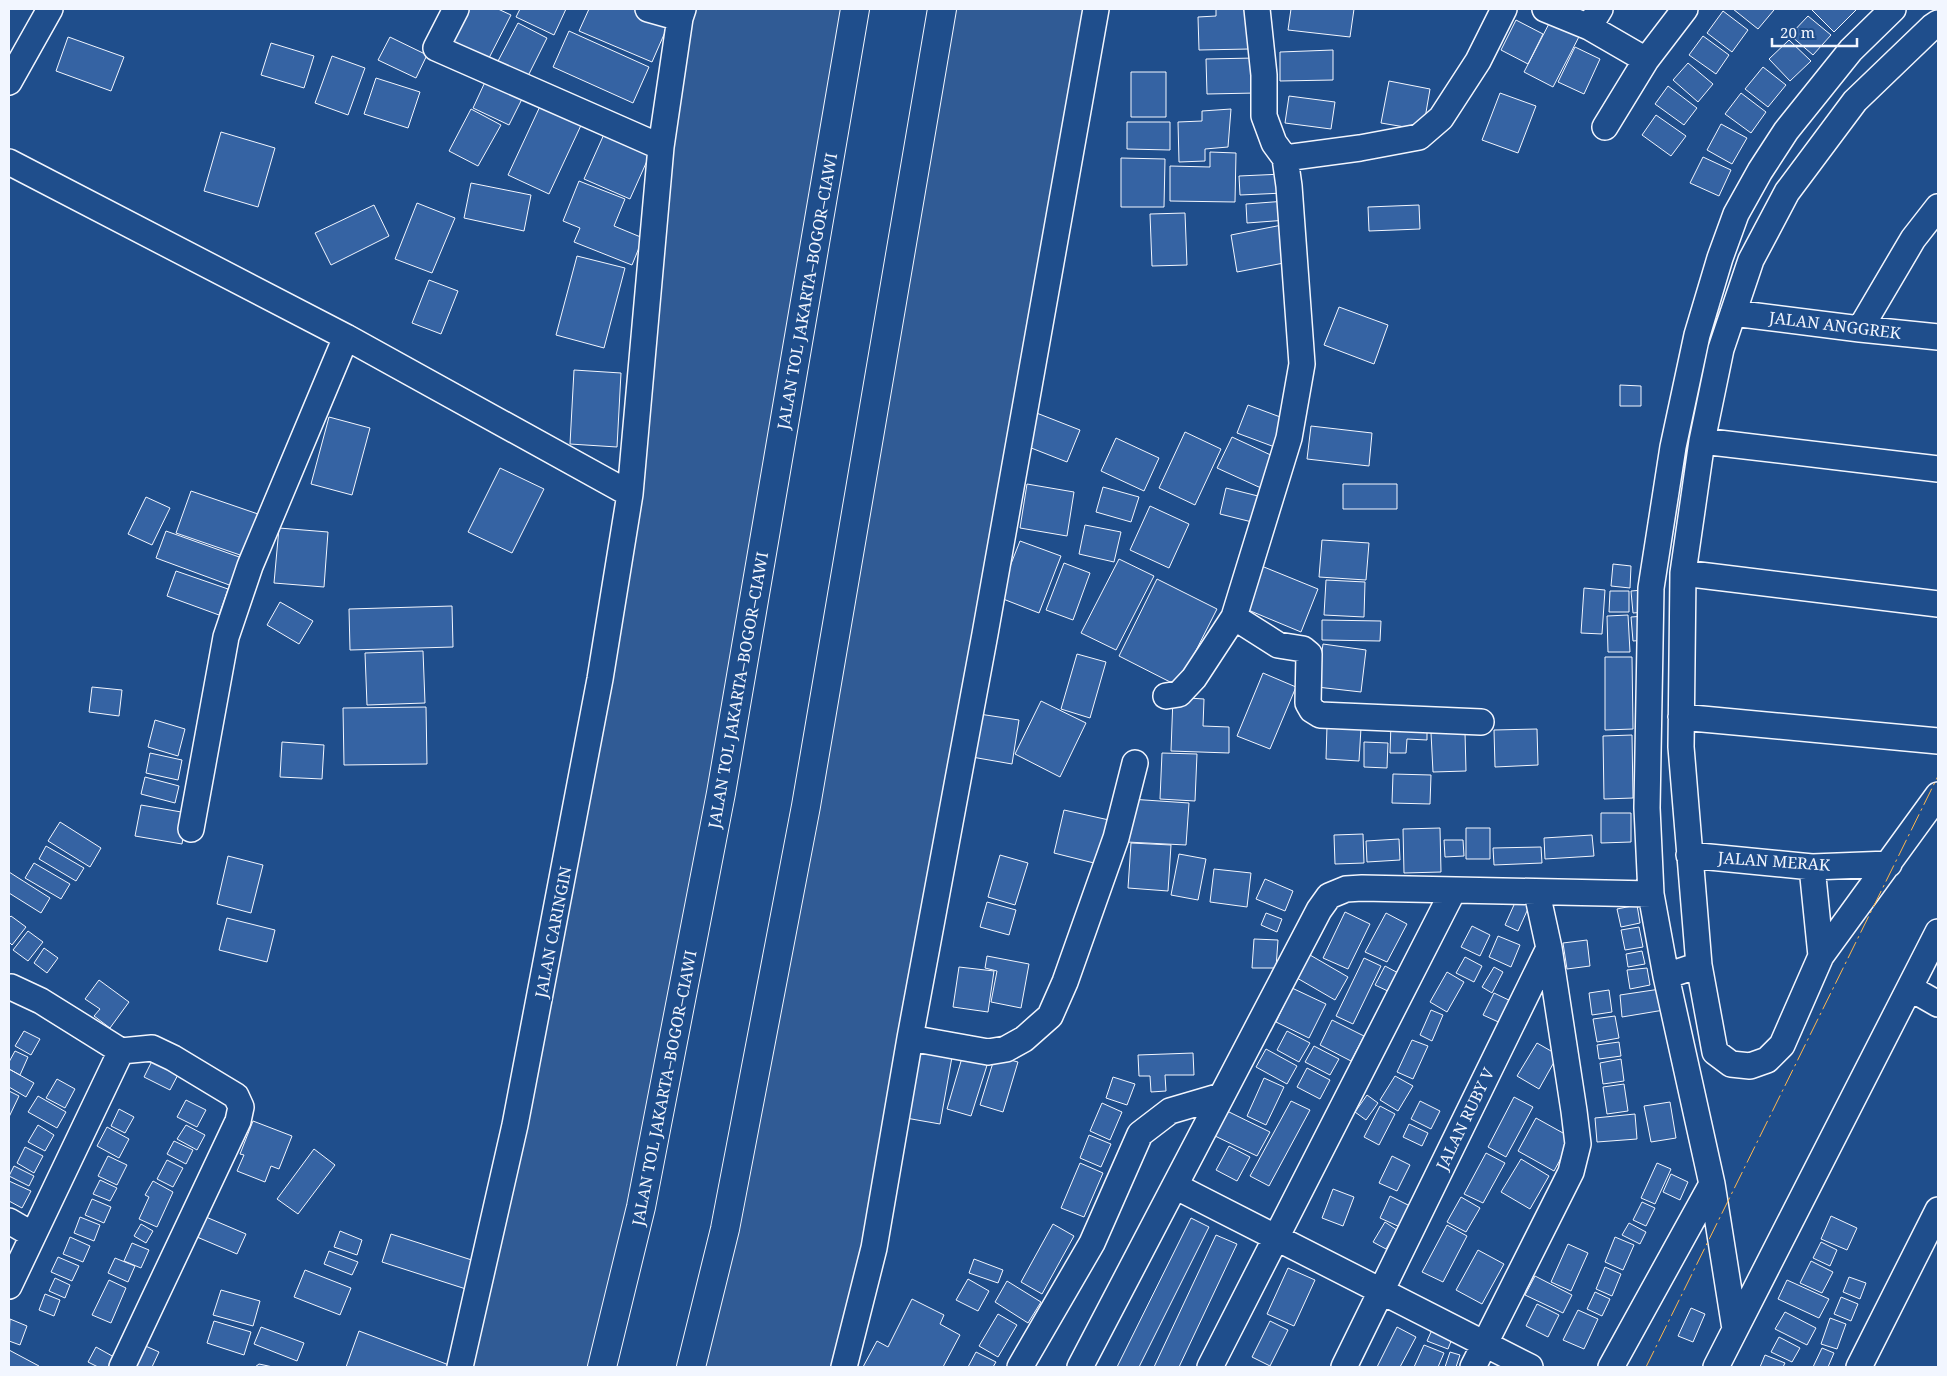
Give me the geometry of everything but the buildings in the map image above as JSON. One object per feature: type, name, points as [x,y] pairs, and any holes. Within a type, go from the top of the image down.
[{"type":"highway","name":"JALAN TOL JAKARTA–BOGOR–CIAWI","points":[[602,1367],[642,1207],[721,793],[854,9]]},
{"type":"highway","points":[[691,1367],[725,1229],[806,806],[942,9]]},
{"type":"street","points":[[9,82],[50,9]]},
{"type":"street","points":[[456,9],[436,48],[661,147]]},
{"type":"street","points":[[648,9],[682,14]]},
{"type":"street","points":[[844,1367],[874,1248],[910,1038],[985,634],[1096,9]]},
{"type":"street","points":[[1166,696],[1179,694],[1194,678],[1234,617],[1290,438],[1302,364],[1290,186],[1285,158],[1274,143],[1264,116],[1264,75],[1258,9]]},
{"type":"street","points":[[1285,158],[1360,148],[1419,137],[1441,118],[1478,61],[1504,9]]},
{"type":"street","points":[[1544,9],[1594,18],[1646,60]]},
{"type":"street","points":[[1605,127],[1646,60],[1685,9]]},
{"type":"street","points":[[1735,1329],[1712,1184],[1666,976],[1651,894],[1647,808],[1651,588],[1673,447],[1697,335],[1720,258],[1733,223],[1760,171],[1786,131],[1851,50],[1893,9]]},
{"type":"street","name":"JALAN CARINGIN","points":[[460,1367],[515,1125],[593,723],[630,494],[661,147],[682,14]]},
{"type":"street","points":[[1938,23],[1855,101],[1786,192],[1751,260],[1733,313],[1722,349],[1702,441],[1683,573],[1681,747],[1699,965],[1715,1052],[1731,1064],[1750,1066],[1767,1060],[1782,1045],[1821,956],[1938,795]]},
{"type":"street","points":[[9,162],[346,337],[630,494]]},
{"type":"street","points":[[1860,329],[1913,239],[1938,207]]},
{"type":"street","name":"JALAN ANGGREK","points":[[1733,313],[1860,329],[1938,336]]},
{"type":"street","points":[[191,829],[226,637],[250,566],[346,337]]},
{"type":"street","points":[[1702,441],[1938,469]]},
{"type":"street","points":[[1683,573],[1938,604]]},
{"type":"street","points":[[1234,617],[1278,645],[1303,649],[1309,654],[1308,704],[1312,710],[1320,715],[1481,722]]},
{"type":"street","points":[[1681,717],[1938,741]]},
{"type":"street","points":[[910,1038],[988,1052],[1006,1049],[1024,1039],[1050,1016],[1066,982],[1116,838],[1135,763]]},
{"type":"street","name":"JALAN MERAK","points":[[1689,855],[1812,867],[1889,864]]},
{"type":"street","points":[[1812,867],[1821,956]]},
{"type":"street","points":[[1080,1367],[1319,910],[1329,896],[1346,889],[1362,888],[1651,894]]},
{"type":"street","points":[[1210,1367],[1453,891]]},
{"type":"street","points":[[1473,1367],[1572,1172],[1578,1144],[1549,948],[1537,893]]},
{"type":"street","points":[[1716,1367],[1938,932]]},
{"type":"street","name":"JALAN RUBY V","points":[[1344,1367],[1549,948]]},
{"type":"street","points":[[1666,976],[1699,965]]},
{"type":"street","points":[[10,987],[41,1002],[121,1050],[152,1048],[173,1058],[236,1096],[240,1107],[238,1121],[122,1367]]},
{"type":"street","points":[[1910,988],[1938,1004]]},
{"type":"street","points":[[9,1286],[121,1050]]},
{"type":"street","points":[[1020,1367],[1092,1243],[1140,1134],[1170,1111],[1221,1096]]},
{"type":"street","points":[[1611,1367],[1712,1184]]},
{"type":"street","points":[[1175,1186],[1530,1367]]},
{"type":"street","points":[[1859,1367],[1938,1210]]},
{"type":"street","points":[[9,1221],[33,1235]]},
{"type":"shaded area","points":[[683,9],[855,9],[602,1367],[460,1367],[600,679]]},
{"type":"shaded area","points":[[942,9],[1096,9],[843,1367],[690,1367]]},
{"type":"power","points":[[1646,1367],[1938,776]]}]
